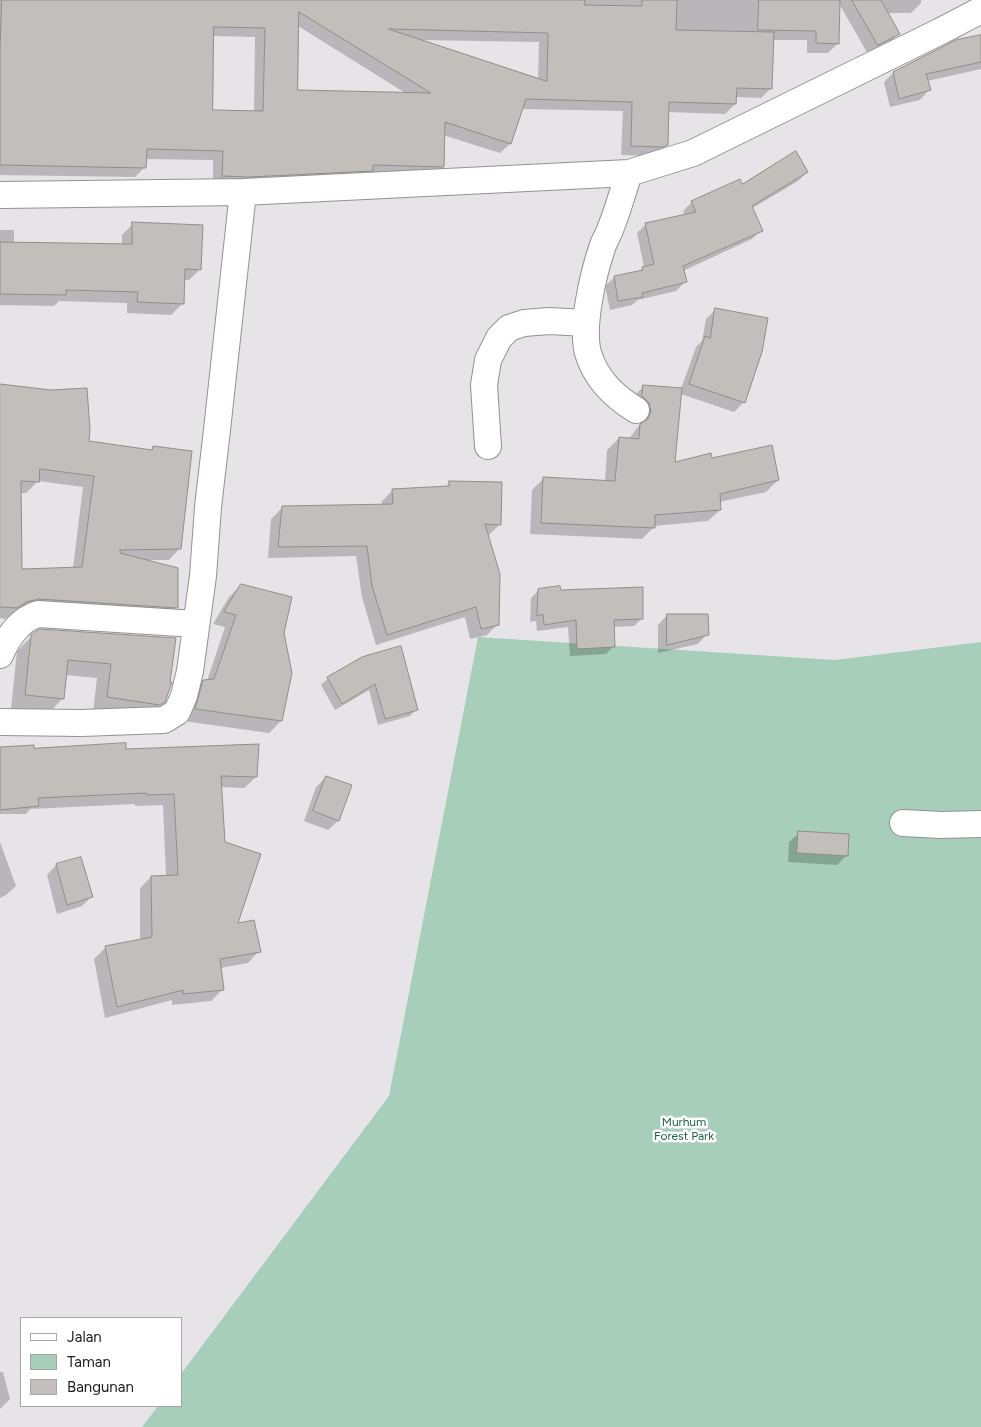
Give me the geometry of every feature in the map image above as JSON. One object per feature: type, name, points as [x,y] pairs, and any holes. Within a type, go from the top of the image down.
[{"type":"street","points":[[0,195],[242,192],[629,173],[693,153],[981,10]]},
{"type":"street","points":[[629,173],[611,228],[602,247],[588,307],[586,324],[588,352],[595,369],[608,389],[619,400],[636,410]]},
{"type":"street","points":[[0,722],[82,723],[164,720],[177,712],[184,696],[190,671],[203,576],[208,507],[242,192]]},
{"type":"street","points":[[488,446],[484,385],[488,360],[499,338],[509,328],[524,323],[550,321],[586,324]]},
{"type":"street","points":[[0,655],[9,637],[22,622],[38,614],[196,624]]},
{"type":"street","points":[[902,823],[941,825],[981,824]]},
{"type":"green space","name":"Murhum Forest Park","points":[[478,637],[835,660],[981,642],[981,1427],[142,1427],[157,1407],[182,1407],[182,1373],[389,1096]]},
{"type":"building","points":[[2,0],[585,0],[584,5],[642,6],[642,0],[677,0],[676,30],[774,32],[772,89],[737,88],[736,104],[669,102],[668,145],[662,147],[631,146],[632,102],[526,99],[511,144],[445,122],[444,167],[373,165],[373,171],[249,177],[222,176],[223,151],[147,149],[146,168],[0,165]],"holes":[[[299,12],[431,93],[298,90]],[[214,27],[265,28],[263,111],[213,110]],[[389,29],[548,33],[547,81]]]},
{"type":"building","points":[[759,0],[840,0],[839,44],[816,43],[816,31],[758,30]]},
{"type":"building","points":[[852,0],[881,0],[900,34],[878,45]]},
{"type":"building","points":[[981,35],[981,62],[926,74],[931,90],[899,99],[893,72],[956,40]]},
{"type":"building","points":[[796,151],[808,172],[752,206],[763,231],[683,266],[687,282],[642,293],[643,297],[618,301],[614,276],[643,270],[642,267],[654,264],[645,223],[696,212],[691,201],[740,179],[742,184]]},
{"type":"building","points":[[132,222],[203,225],[201,270],[185,269],[184,304],[137,302],[138,292],[66,290],[66,295],[0,294],[0,242],[132,244]]},
{"type":"building","points":[[715,308],[768,318],[762,352],[745,403],[689,384],[705,336],[710,338]]},
{"type":"building","points":[[0,384],[51,390],[87,388],[89,441],[152,450],[153,446],[192,451],[181,549],[120,550],[120,553],[178,568],[178,608],[39,599],[26,602],[17,608],[0,607]],"holes":[[[40,469],[94,476],[82,567],[22,569],[21,481],[39,482]]]},
{"type":"building","points":[[643,385],[682,388],[675,462],[711,453],[712,458],[772,445],[779,480],[720,494],[721,510],[655,515],[655,528],[541,523],[543,477],[615,481],[619,437],[639,439],[640,424],[648,419],[651,411],[649,403],[642,396]]},
{"type":"building","points":[[449,481],[502,482],[501,525],[485,524],[500,574],[499,625],[481,629],[476,607],[387,635],[372,586],[367,546],[278,547],[282,506],[393,504],[392,489],[449,486]]},
{"type":"building","points":[[241,584],[292,597],[284,633],[292,673],[282,721],[195,709],[203,680],[214,679],[236,615],[224,612]]},
{"type":"building","points":[[560,586],[561,590],[643,587],[643,619],[614,620],[615,647],[577,649],[576,620],[544,625],[543,614],[537,616],[538,589]]},
{"type":"building","points":[[667,614],[708,614],[709,635],[667,645]]},
{"type":"building","points":[[40,629],[176,638],[170,682],[172,682],[165,702],[160,705],[107,697],[111,664],[68,660],[64,699],[25,695],[31,635]]},
{"type":"building","points":[[401,646],[418,710],[385,719],[375,684],[342,704],[327,677],[362,657]]},
{"type":"building","points":[[126,743],[126,749],[259,744],[257,777],[221,776],[225,842],[261,854],[238,923],[254,920],[261,952],[220,959],[224,990],[183,994],[183,990],[117,1007],[105,946],[152,937],[151,876],[178,875],[174,794],[147,795],[146,793],[38,798],[39,806],[0,810],[0,747],[34,745],[34,748]]},
{"type":"building","points":[[326,776],[352,785],[339,821],[313,811]]},
{"type":"building","points":[[798,831],[849,834],[848,856],[797,853]]},
{"type":"building","points":[[81,857],[93,897],[67,905],[56,864]]}]
